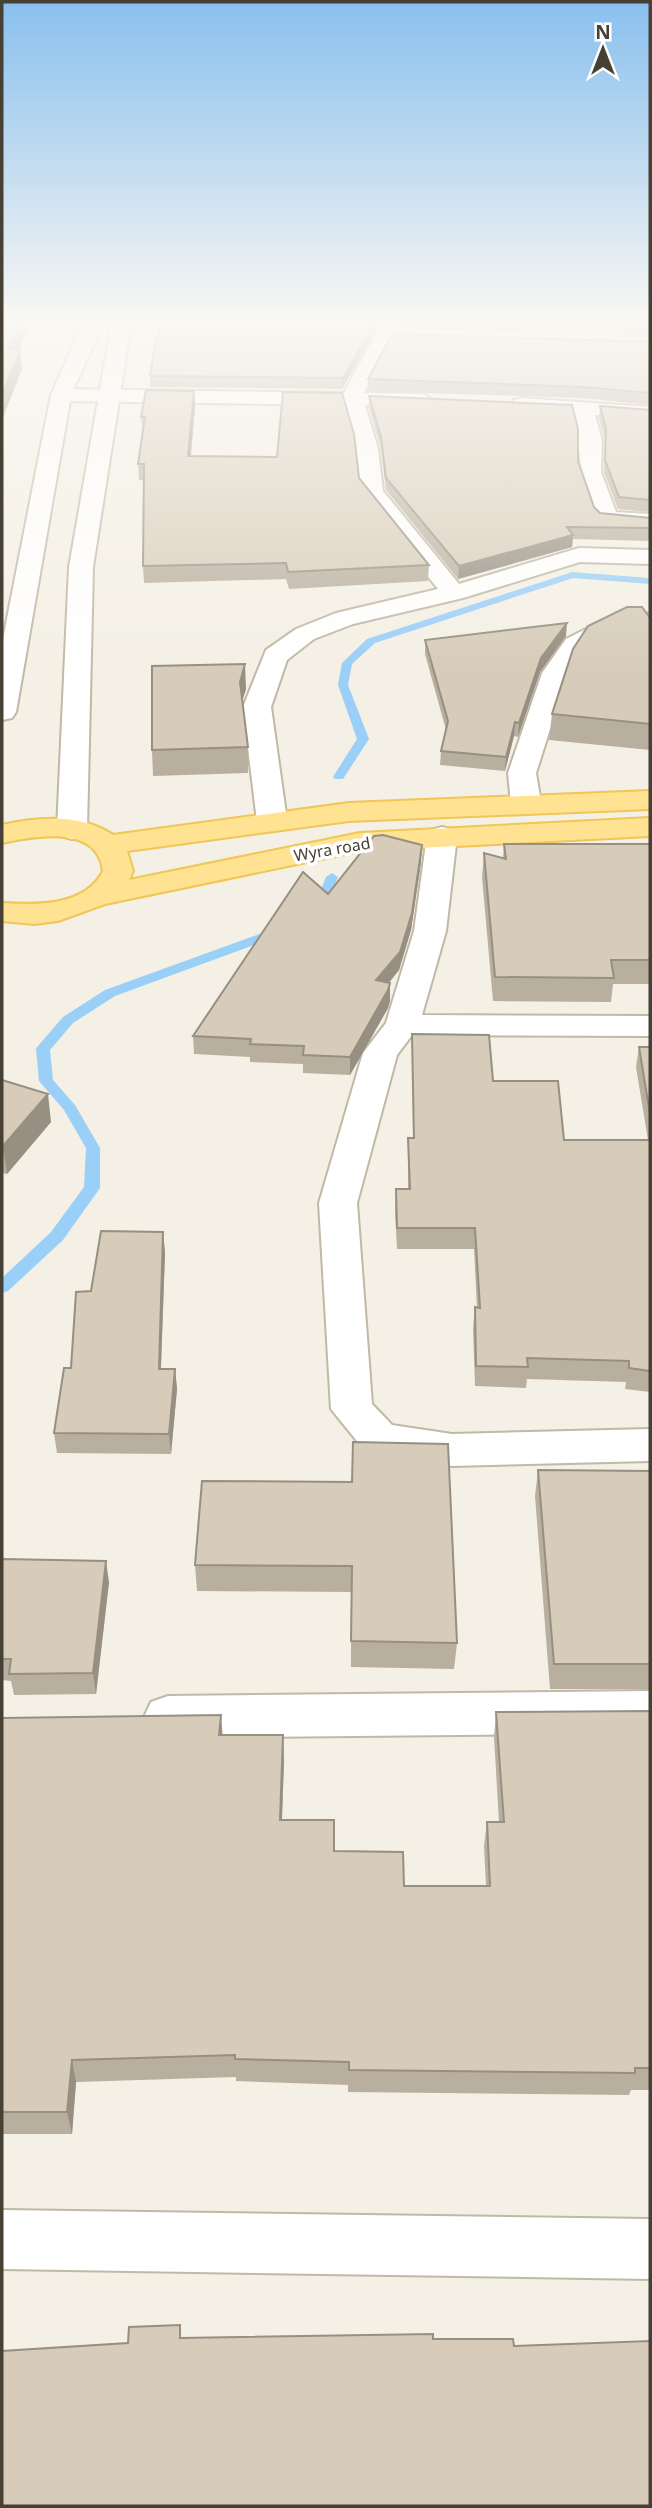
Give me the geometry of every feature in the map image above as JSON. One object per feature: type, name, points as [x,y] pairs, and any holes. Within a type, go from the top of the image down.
[{"type":"main road","name":"Wyra road","points":[[106,845],[349,811],[650,800]]},
{"type":"main road","points":[[2,834],[46,827],[72,830],[106,845],[117,860],[116,878],[101,895]]},
{"type":"main road","name":"Wyra road","points":[[2,912],[44,915],[76,908],[101,895],[360,842],[650,827]]},
{"type":"main road","name":"Wyra road","points":[[2,941],[44,915]]},
{"type":"street","points":[[2,712],[53,436]]},
{"type":"street","points":[[72,830],[81,567],[101,436]]},
{"type":"street","points":[[363,436],[372,492],[454,593]]},
{"type":"street","points":[[590,436],[590,472],[607,518],[650,521]]},
{"type":"street","points":[[272,821],[257,708],[275,656],[305,634],[345,618],[454,593],[579,555],[650,557]]},
{"type":"street","points":[[526,803],[522,773],[555,673],[575,644],[619,622],[650,621]]},
{"type":"street","points":[[442,836],[430,931],[402,1025],[380,1053],[338,1203],[352,1409],[380,1440],[452,1450],[650,1445]]},
{"type":"street","points":[[402,1025],[650,1026]]},
{"type":"street","points":[[126,1717],[650,1712]]},
{"type":"street","points":[[2,2239],[650,2249]]},
{"type":"building","points":[[142,436],[190,436],[188,456],[277,457],[279,436],[354,436],[359,478],[429,565],[288,572],[286,563],[143,566],[144,464],[138,464]]},
{"type":"building","points":[[578,436],[578,461],[594,507],[600,513],[650,518],[650,528],[567,527],[573,535],[459,566],[386,478],[381,437]]},
{"type":"building","points":[[606,436],[650,436],[650,500],[619,497],[605,460]]},
{"type":"building","points":[[627,607],[642,607],[650,618],[650,724],[552,714],[573,649],[588,626]]},
{"type":"building","points":[[567,623],[541,658],[519,723],[515,722],[506,757],[441,751],[448,721],[425,640]]},
{"type":"building","points":[[245,664],[240,682],[248,747],[152,750],[152,666]]},
{"type":"building","points":[[383,835],[422,845],[412,913],[400,952],[376,980],[390,983],[388,990],[350,1057],[303,1055],[304,1046],[250,1044],[251,1039],[193,1036],[303,872],[328,894],[374,836]]},
{"type":"building","points":[[504,844],[650,844],[650,960],[611,960],[614,978],[495,977],[484,853],[506,859]]},
{"type":"building","points":[[412,1034],[489,1035],[493,1081],[558,1081],[564,1140],[650,1140],[650,1371],[629,1368],[629,1361],[527,1358],[528,1367],[476,1366],[475,1307],[480,1308],[475,1228],[397,1228],[396,1189],[410,1189],[408,1138],[414,1138]]},
{"type":"building","points":[[639,1047],[650,1047],[650,1114]]},
{"type":"building","points":[[2,1080],[48,1094],[3,1146],[2,1146]]},
{"type":"building","points":[[101,1231],[163,1232],[159,1369],[175,1369],[169,1434],[54,1433],[64,1368],[71,1368],[76,1292],[91,1291]]},
{"type":"building","points":[[353,1442],[448,1444],[457,1643],[351,1641],[352,1566],[195,1565],[202,1481],[352,1482]]},
{"type":"building","points":[[538,1470],[650,1471],[650,1664],[554,1664]]},
{"type":"building","points":[[2,1559],[106,1561],[93,1673],[9,1674],[11,1659],[2,1659]]},
{"type":"building","points":[[650,1711],[650,2068],[635,2068],[635,2073],[349,2070],[349,2062],[235,2059],[235,2055],[72,2060],[67,2112],[2,2112],[2,1718],[221,1715],[219,1735],[283,1735],[280,1820],[334,1820],[334,1851],[403,1852],[404,1886],[490,1886],[487,1822],[504,1822],[496,1712]]},
{"type":"building","points":[[180,2325],[180,2338],[433,2334],[433,2339],[513,2339],[514,2346],[650,2341],[650,2506],[2,2506],[2,2351],[128,2343],[129,2327]]},
{"type":"waterway","points":[[339,777],[363,739],[343,685],[347,663],[371,641],[572,575],[650,581]]},
{"type":"waterway","points":[[318,911],[332,877]]},
{"type":"waterway","points":[[2,1287],[57,1236],[92,1188],[93,1148],[70,1108],[46,1081],[43,1049],[68,1020],[110,993],[276,932]]}]
